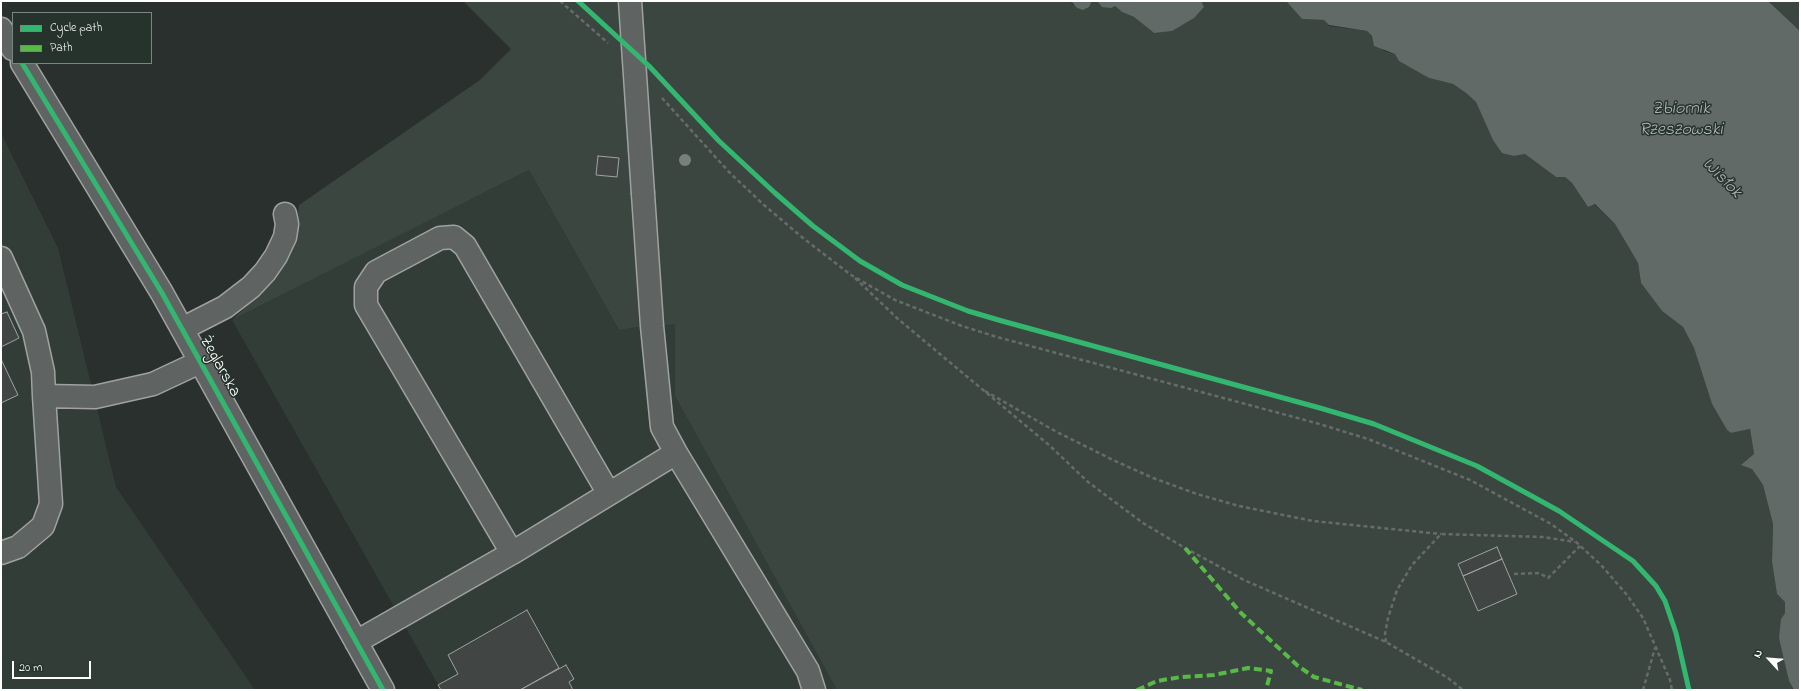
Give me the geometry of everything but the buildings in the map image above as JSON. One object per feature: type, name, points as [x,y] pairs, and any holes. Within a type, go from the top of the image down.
[{"type":"street","points":[[630,1],[652,326],[662,427],[676,453],[808,671],[814,690]]},
{"type":"street","points":[[1,29],[12,46]]},
{"type":"street","name":"Żeglarska","points":[[23,64],[182,329],[383,690]]},
{"type":"street","points":[[182,329],[225,307],[251,287],[265,272],[276,256],[285,237],[287,224],[285,214]]},
{"type":"street","points":[[512,553],[366,305],[366,287],[376,272],[440,238],[454,237],[465,246],[609,494]]},
{"type":"street","points":[[1,258],[34,331],[43,372],[51,504],[43,526],[18,547],[1,553]]},
{"type":"street","points":[[44,396],[95,397],[153,384],[200,362]]},
{"type":"street","points":[[356,642],[512,553],[676,453]]},
{"type":"path","points":[[560,1],[610,47]]},
{"type":"path","points":[[660,96],[728,172],[803,238],[851,275],[898,319],[1049,445],[1088,482],[1143,522],[1185,548],[1244,580],[1386,642],[1448,678],[1462,690]]},
{"type":"path","points":[[851,275],[896,300],[955,323],[997,337],[1368,439],[1470,480],[1551,524],[1576,542],[1602,565],[1627,595],[1642,618],[1670,680],[1672,690]]},
{"type":"path","points":[[979,387],[1055,431],[1113,460],[1153,478],[1197,494],[1239,506],[1313,520],[1441,534],[1543,537],[1576,542]]},
{"type":"path","points":[[1386,642],[1385,634],[1388,618],[1397,590],[1412,564],[1441,534]]},
{"type":"path","points":[[1514,574],[1540,573],[1548,578],[1580,546]]},
{"type":"path","points":[[1643,690],[1656,647]]},
{"type":"shaded area","points":[[463,1],[1071,1],[1072,4],[1089,7],[1092,1],[1097,1],[1115,6],[1122,12],[1134,17],[1154,33],[1204,1],[1286,1],[1302,19],[1325,20],[1329,26],[1367,31],[1384,51],[1395,54],[1429,78],[1453,84],[1466,93],[1476,102],[1484,119],[1514,156],[1525,154],[1556,177],[1565,177],[1572,183],[1588,207],[1594,204],[1615,224],[1638,263],[1641,283],[1662,311],[1683,327],[1694,348],[1712,404],[1727,430],[1731,433],[1750,429],[1754,454],[1752,469],[1763,485],[1773,524],[1772,562],[1777,594],[1785,602],[1785,613],[1781,619],[1789,681],[1794,690],[837,690],[675,396],[675,324],[662,325],[633,195],[639,327],[619,330],[529,170],[232,320],[271,283],[296,240],[299,205],[480,80],[511,49]]},
{"type":"shaded area","points":[[1768,1],[1800,1],[1800,31]]},
{"type":"shaded area","points":[[1,133],[58,248],[116,487],[255,690],[1,690]]},
{"type":"shaded area","points":[[529,170],[619,330],[639,327],[633,195],[662,325],[675,323],[675,396],[837,690],[441,690],[232,320]]},
{"type":"water","points":[[1071,1],[1092,1],[1089,7],[1083,10],[1077,8]]},
{"type":"water","points":[[1097,1],[1204,1],[1202,3],[1204,7],[1194,18],[1172,31],[1154,33],[1134,17],[1122,12],[1115,6],[1111,8],[1102,7]]},
{"type":"water","name":"Zbiornik Rzeszowski","points":[[1286,1],[1768,1],[1800,31],[1800,690],[1794,690],[1789,681],[1779,638],[1781,619],[1785,613],[1785,602],[1777,594],[1772,562],[1773,524],[1763,485],[1752,469],[1741,465],[1754,454],[1750,429],[1731,433],[1727,430],[1712,404],[1694,348],[1683,327],[1662,311],[1641,283],[1638,263],[1615,224],[1595,204],[1588,207],[1572,183],[1565,177],[1556,177],[1525,154],[1514,156],[1502,153],[1493,140],[1476,102],[1453,84],[1429,78],[1399,61],[1395,54],[1374,46],[1372,36],[1367,31],[1329,25],[1324,20],[1302,19]]},
{"type":"marked path","points":[[1185,548],[1240,612],[1298,666],[1314,677],[1362,690]]},
{"type":"marked path","points":[[1137,690],[1157,681],[1181,677],[1214,675],[1248,668],[1271,671],[1266,690]]},
{"type":"cycle path","points":[[578,1],[649,66],[719,141],[775,193],[813,226],[860,261],[902,285],[968,311],[1374,424],[1477,466],[1559,511],[1633,561],[1656,586],[1665,601],[1676,633],[1689,690]]},
{"type":"cycle path","points":[[23,64],[162,293],[383,690]]},
{"type":"water label","name":"Wisłok","points":[[1721,179]]}]
